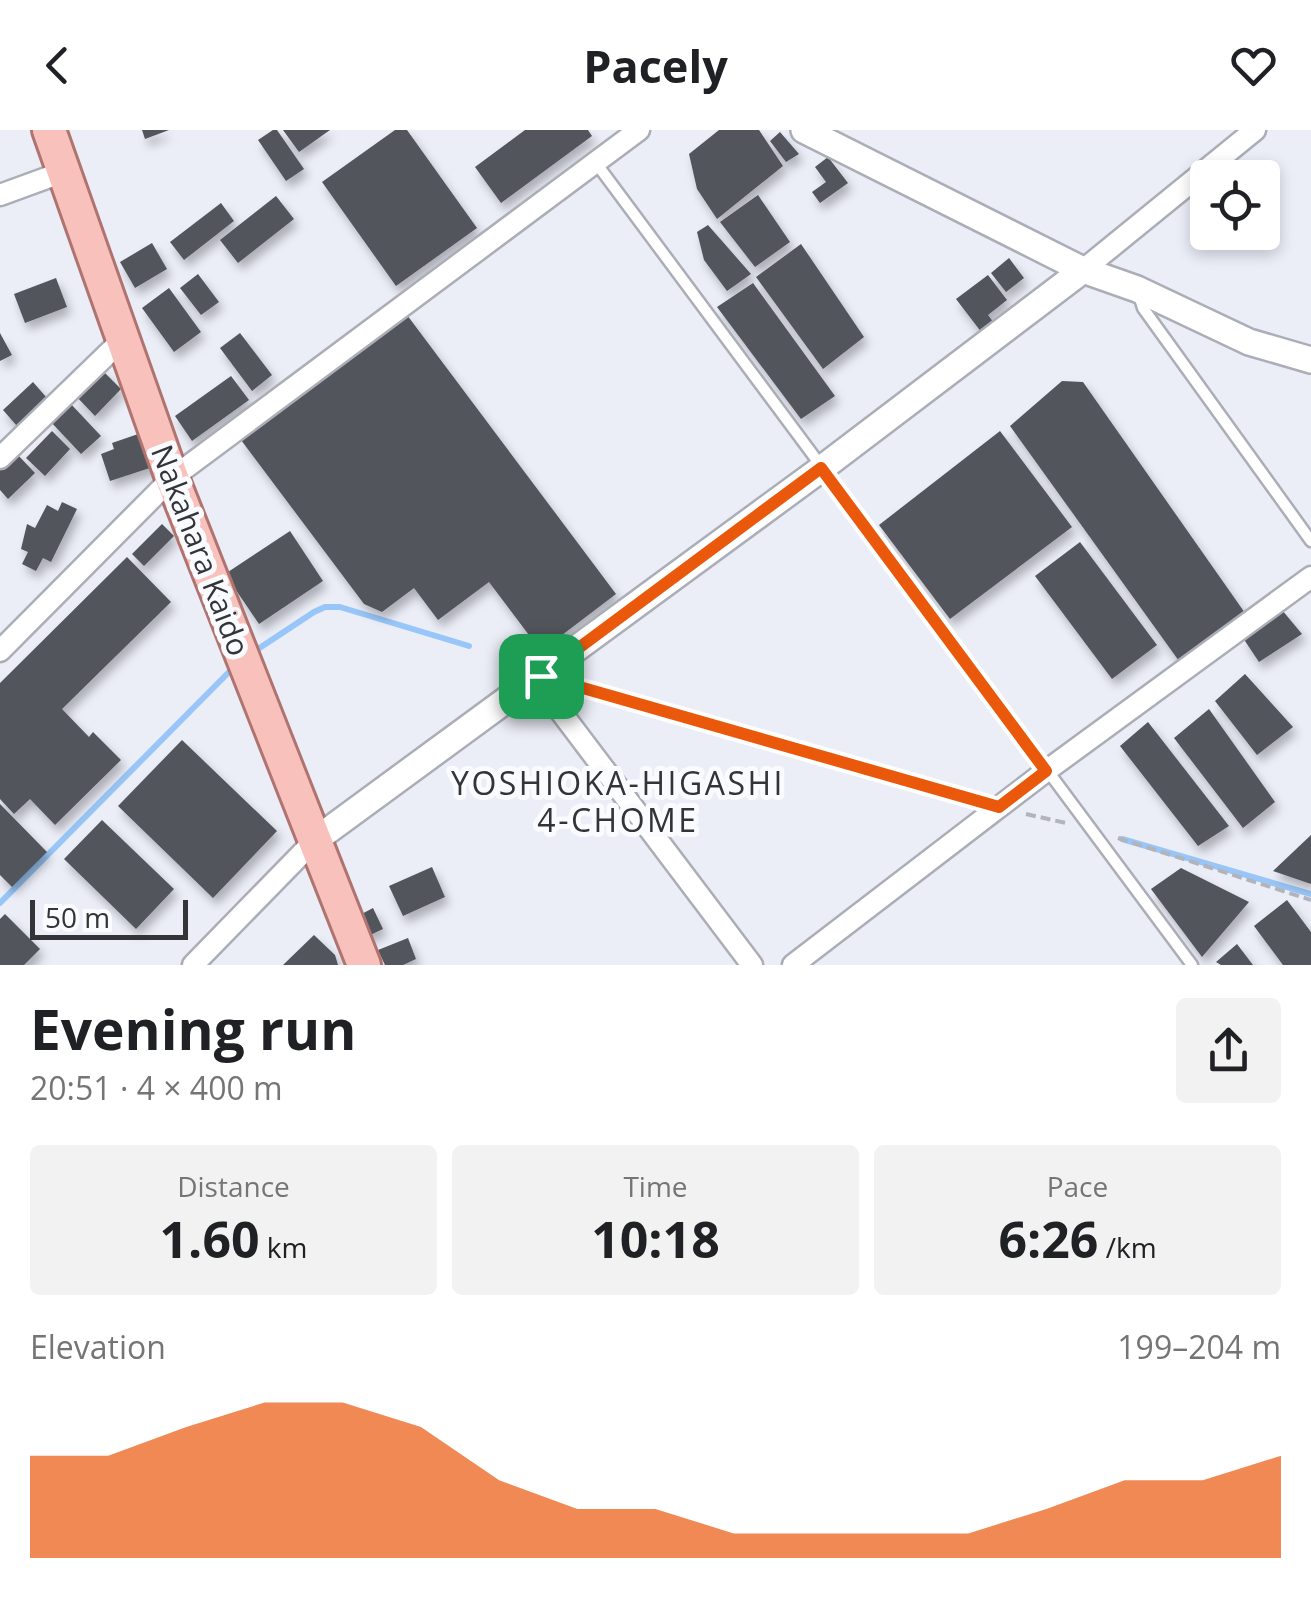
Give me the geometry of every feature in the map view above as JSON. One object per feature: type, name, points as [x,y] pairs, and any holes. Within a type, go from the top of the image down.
[{"type":"main road","name":"Nakahara Kaido","points":[[49,130],[172,478],[364,965]]},
{"type":"street","points":[[0,651],[172,478],[639,130]]},
{"type":"street","points":[[804,130],[1083,270],[1138,290],[1249,342],[1311,360]]},
{"type":"street","points":[[193,965],[314,841],[821,468],[1083,270],[1255,130]]},
{"type":"street","points":[[0,195],[63,172]]},
{"type":"street","points":[[0,458],[123,340]]},
{"type":"street","points":[[793,965],[1046,771],[1311,577]]},
{"type":"street","points":[[538,677],[752,965]]},
{"type":"lane","points":[[596,162],[1192,965]]},
{"type":"lane","points":[[1138,290],[1142,308],[1311,542]]},
{"type":"path","points":[[538,677],[999,807]]},
{"type":"path","points":[[1204,868],[1311,900]]},
{"type":"building","points":[[142,130],[169,130],[145,139]]},
{"type":"building","points":[[277,130],[304,169],[286,181],[258,140]]},
{"type":"building","points":[[283,130],[330,130],[299,152]]},
{"type":"building","points":[[395,130],[407,130],[477,228],[396,286],[322,182]]},
{"type":"building","points":[[525,130],[588,130],[592,136],[501,203],[475,167]]},
{"type":"building","points":[[719,130],[759,130],[783,166],[717,219],[697,189],[689,154]]},
{"type":"building","points":[[780,132],[799,154],[786,162],[770,141]]},
{"type":"building","points":[[828,157],[848,183],[820,203],[812,192],[826,182],[815,167]]},
{"type":"building","points":[[758,195],[790,242],[755,267],[720,222]]},
{"type":"building","points":[[276,196],[294,219],[238,263],[220,240]]},
{"type":"building","points":[[221,203],[234,221],[184,260],[170,242]]},
{"type":"building","points":[[708,225],[751,274],[727,291],[704,260],[697,232]]},
{"type":"building","points":[[152,243],[167,269],[135,288],[120,262]]},
{"type":"building","points":[[801,244],[864,337],[823,369],[756,277]]},
{"type":"building","points":[[1009,258],[1024,278],[1006,292],[991,273]]},
{"type":"building","points":[[198,274],[219,302],[201,315],[180,288]]},
{"type":"building","points":[[988,275],[1007,300],[988,315],[994,323],[982,333],[956,299]]},
{"type":"building","points":[[56,278],[67,307],[25,323],[14,294]]},
{"type":"building","points":[[753,283],[835,396],[801,419],[717,307]]},
{"type":"building","points":[[169,288],[201,332],[174,352],[142,308]]},
{"type":"building","points":[[407,315],[616,594],[541,651],[489,582],[438,620],[414,588],[382,612],[364,604],[241,440]]},
{"type":"building","points":[[0,333],[12,355],[0,361]]},
{"type":"building","points":[[240,333],[272,375],[252,391],[220,348]]},
{"type":"building","points":[[101,369],[121,389],[95,416],[75,395]]},
{"type":"building","points":[[231,376],[249,400],[192,441],[175,416]]},
{"type":"building","points":[[1062,381],[1083,382],[1245,613],[1179,661],[1010,426]]},
{"type":"building","points":[[33,382],[47,398],[17,426],[3,410]]},
{"type":"building","points":[[69,402],[101,436],[81,454],[50,421]]},
{"type":"building","points":[[52,431],[70,449],[45,476],[26,458]]},
{"type":"building","points":[[1000,431],[1072,527],[950,619],[879,525]]},
{"type":"building","points":[[144,432],[156,466],[110,481],[101,454],[114,449],[112,443]]},
{"type":"building","points":[[16,453],[35,473],[8,499],[0,490],[0,468]]},
{"type":"building","points":[[62,502],[77,509],[51,562],[43,558],[36,571],[22,564],[28,552],[21,549],[27,524],[35,528],[47,505],[58,511]]},
{"type":"building","points":[[162,524],[174,536],[144,566],[132,554]]},
{"type":"building","points":[[290,531],[323,581],[259,624],[225,574]]},
{"type":"building","points":[[1080,542],[1157,645],[1112,679],[1035,576]]},
{"type":"building","points":[[127,557],[171,602],[62,709],[89,737],[93,732],[121,760],[55,825],[30,799],[14,814],[0,799],[0,683]]},
{"type":"building","points":[[1282,610],[1302,634],[1259,662],[1243,638]]},
{"type":"building","points":[[1245,674],[1293,727],[1257,755],[1215,701]]},
{"type":"building","points":[[1209,709],[1275,802],[1243,828],[1174,738]]},
{"type":"building","points":[[1148,722],[1229,826],[1198,846],[1120,746]]},
{"type":"building","points":[[182,740],[277,831],[213,898],[118,806]]},
{"type":"building","points":[[0,804],[47,852],[12,887],[0,875]]},
{"type":"building","points":[[102,820],[174,889],[136,929],[64,859]]},
{"type":"building","points":[[1311,835],[1311,884],[1273,871]]},
{"type":"building","points":[[432,867],[445,897],[403,916],[389,886]]},
{"type":"building","points":[[1181,868],[1249,902],[1202,957],[1151,889]]},
{"type":"building","points":[[1287,900],[1311,932],[1311,965],[1283,965],[1254,926]]},
{"type":"building","points":[[373,908],[383,929],[366,937],[356,917]]},
{"type":"building","points":[[5,914],[40,949],[24,965],[0,965],[0,919]]},
{"type":"building","points":[[314,935],[335,955],[338,965],[283,965]]},
{"type":"building","points":[[408,938],[416,959],[403,965],[385,965],[378,950]]},
{"type":"building","points":[[1237,944],[1253,965],[1216,962]]},
{"type":"waterway","points":[[258,649],[325,607],[340,607],[469,646]]},
{"type":"waterway","points":[[517,660],[534,665]]},
{"type":"waterway","points":[[0,903],[229,672]]},
{"type":"waterway","points":[[1122,839],[1311,894]]},
{"type":"district","name":"YOSHIOKA-HIGASHI 4-CHOME","points":[[618,800]]},
{"type":"route","points":[[821,468],[1046,771],[999,807],[541,676],[821,468]]}]
